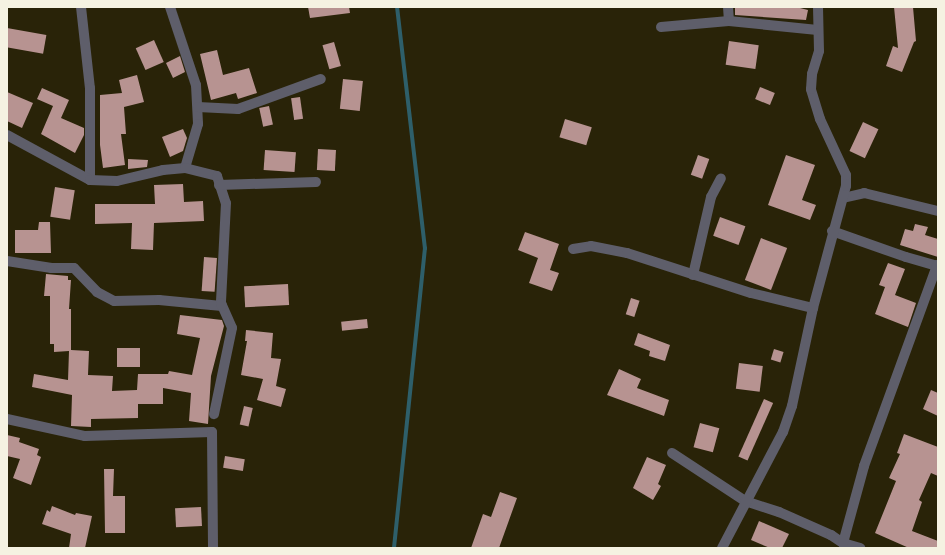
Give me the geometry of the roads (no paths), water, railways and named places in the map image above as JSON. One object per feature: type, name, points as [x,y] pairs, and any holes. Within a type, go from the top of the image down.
[{"type":"street","points":[[81,7],[90,88],[90,180]]},
{"type":"street","points":[[170,7],[196,85],[198,124],[194,144],[185,168]]},
{"type":"street","points":[[728,7],[729,21]]},
{"type":"street","points":[[722,548],[745,501],[780,439],[792,406],[832,232],[843,198],[846,175],[820,119],[812,89],[812,74],[819,51],[818,7]]},
{"type":"street","points":[[661,27],[729,21],[818,30]]},
{"type":"street","points":[[198,107],[238,109],[321,79]]},
{"type":"street","points":[[7,135],[90,180],[117,181],[163,170],[185,168],[217,176],[226,203],[221,303],[232,328],[214,414]]},
{"type":"street","points":[[693,275],[711,197],[721,178]]},
{"type":"street","points":[[219,185],[316,182]]},
{"type":"street","points":[[843,198],[864,193],[938,211]]},
{"type":"street","points":[[832,232],[906,257],[938,265],[864,466],[843,543]]},
{"type":"street","points":[[573,249],[591,246],[627,253],[751,293],[814,308]]},
{"type":"street","points":[[7,261],[51,268],[74,268],[97,292],[114,301],[159,300],[222,306],[221,303]]},
{"type":"street","points":[[7,419],[85,436],[212,432],[213,548]]},
{"type":"street","points":[[672,453],[745,501],[779,512],[831,535],[843,543],[860,548]]},
{"type":"waterway","points":[[394,548],[425,249],[397,7]]}]
